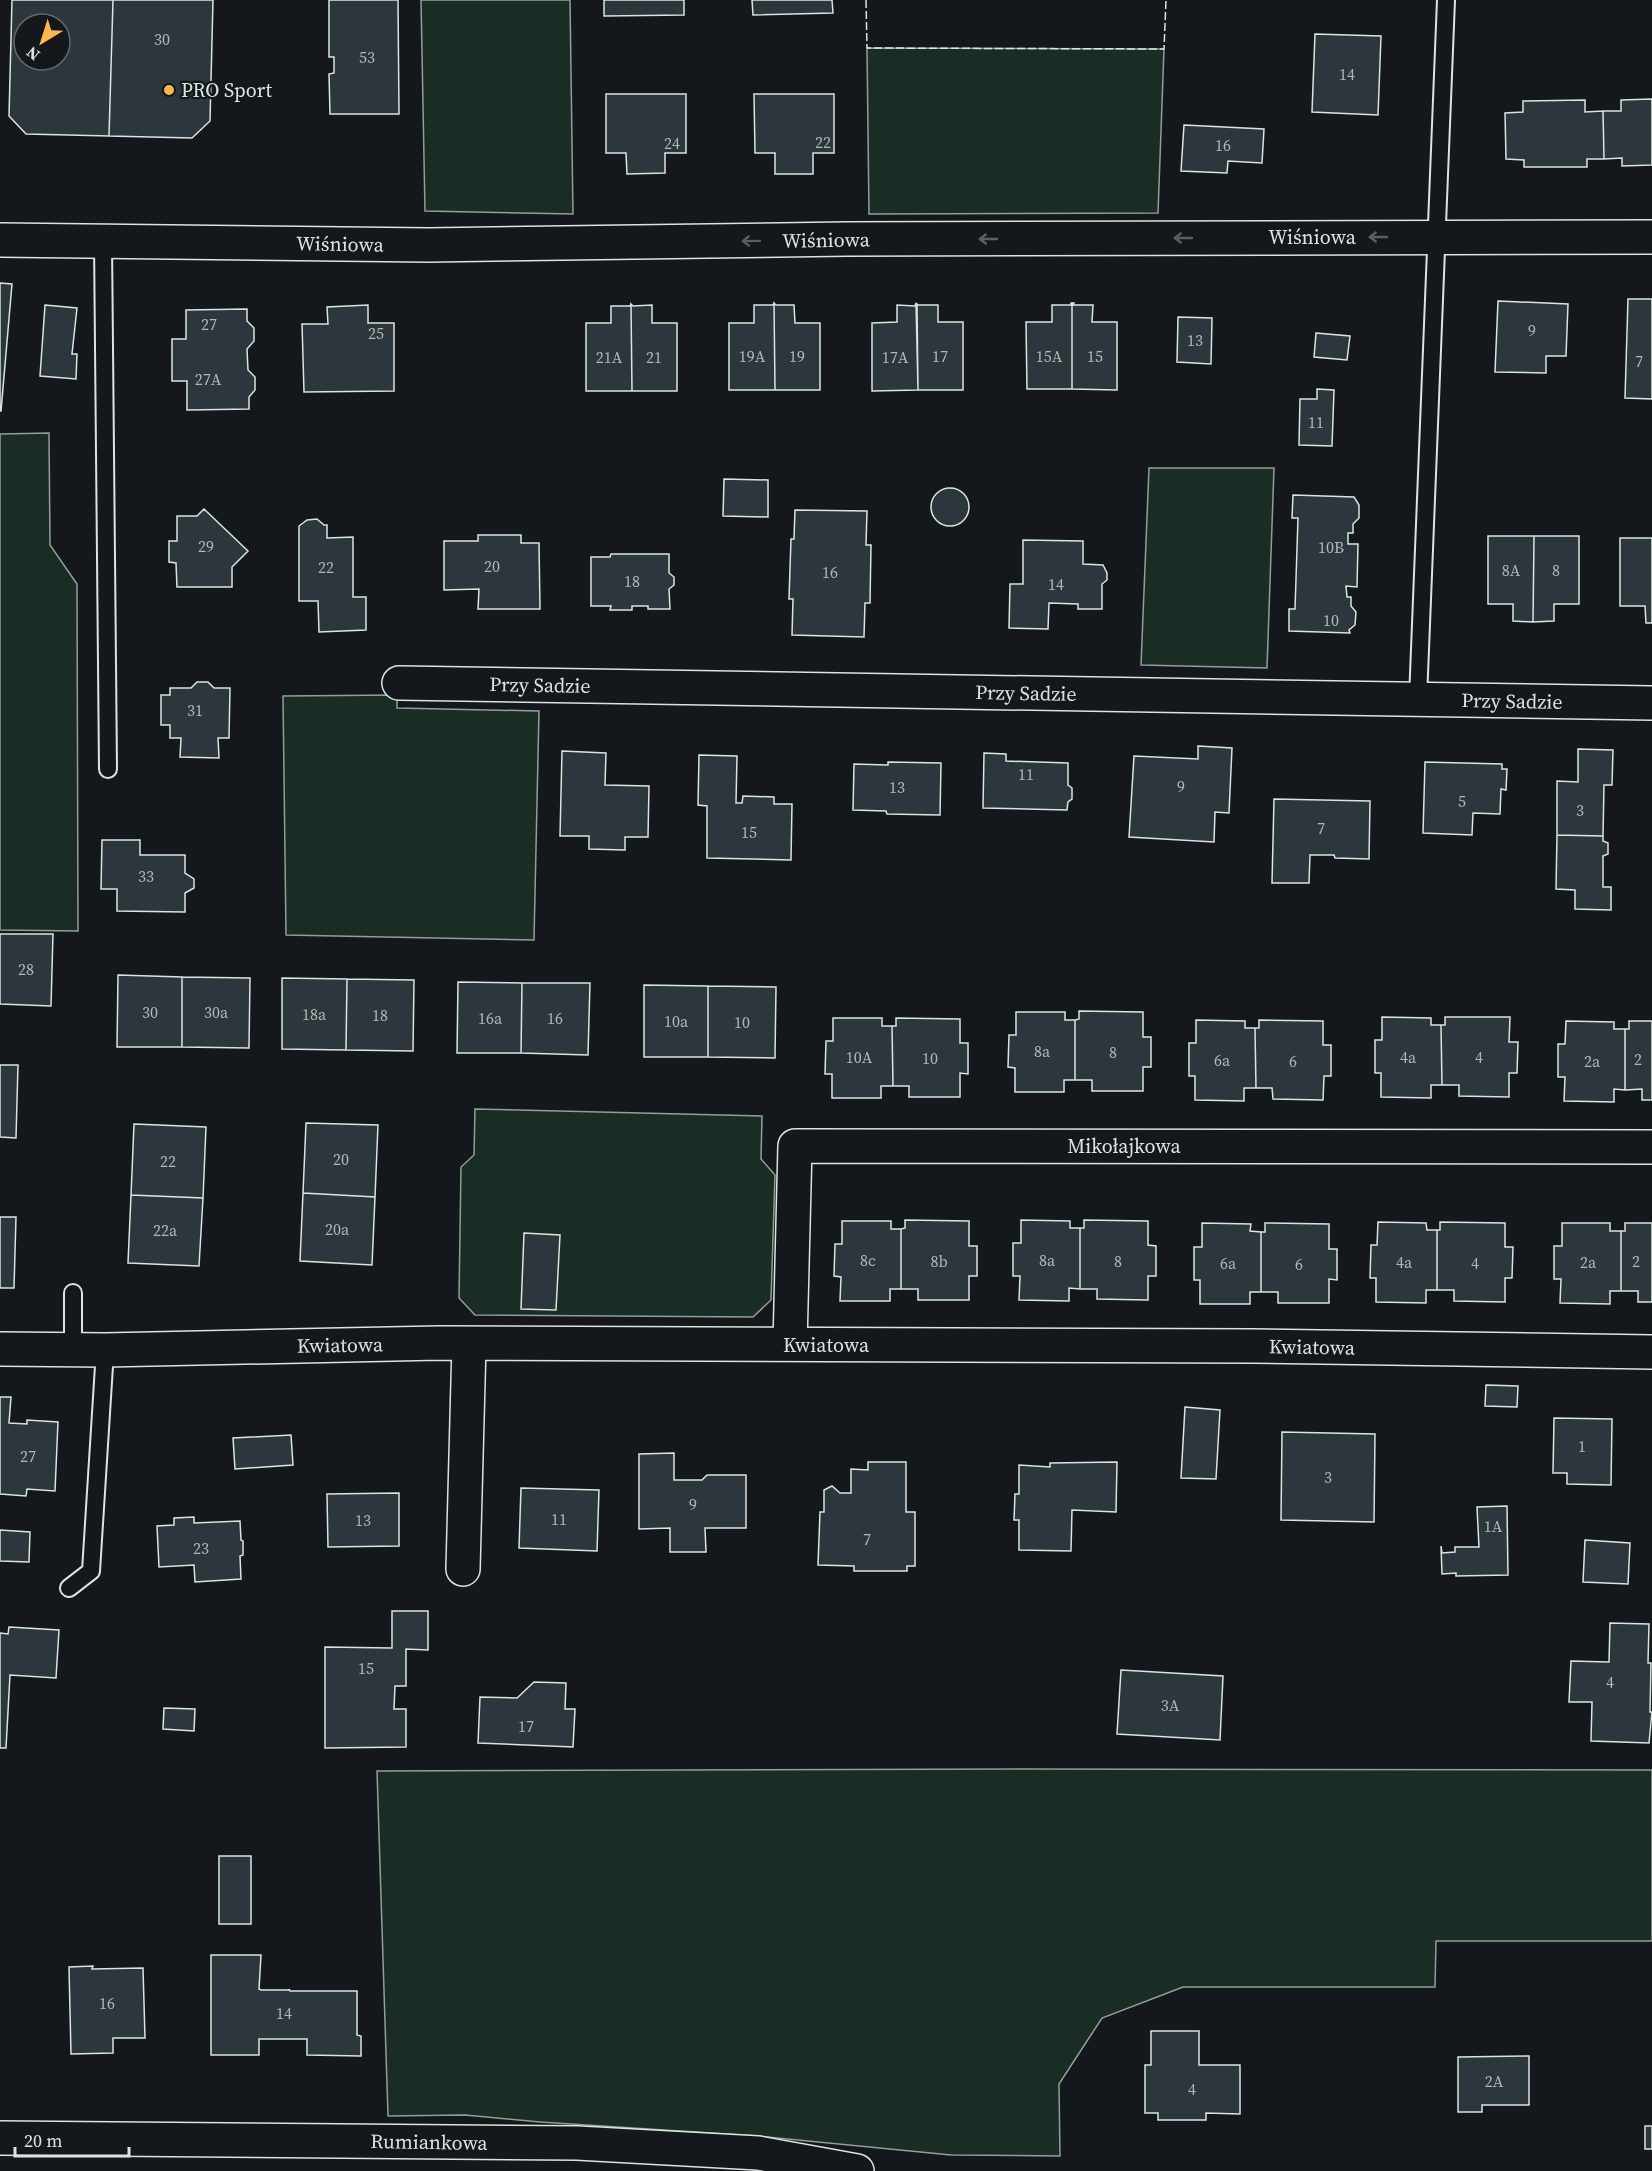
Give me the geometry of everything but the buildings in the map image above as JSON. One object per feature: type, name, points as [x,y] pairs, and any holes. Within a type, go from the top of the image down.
[{"type":"street","name":"Wiśniowa","points":[[0,240],[429,245],[847,239],[1652,237]]},
{"type":"street","name":"Przy Sadzie","points":[[399,683],[1652,703]]},
{"type":"street","name":"Mikołajkowa","points":[[790,1344],[795,1146],[1652,1147]]},
{"type":"street","name":"Kwiatowa","points":[[0,1349],[105,1350],[469,1344],[790,1344],[1252,1346],[1652,1352]]},
{"type":"street","points":[[463,1569],[469,1344]]},
{"type":"street","name":"Rumiankowa","points":[[0,2138],[577,2144],[758,2153],[857,2171]]},
{"type":"lane","points":[[1418,699],[1446,0]]},
{"type":"lane","points":[[103,241],[108,769]]},
{"type":"lane","points":[[73,1293],[73,1349]]},
{"type":"lane","points":[[69,1588],[91,1571],[105,1350]]},
{"type":"green space","points":[[421,0],[570,0],[573,214],[425,211]]},
{"type":"green space","points":[[867,48],[1164,49],[1158,213],[869,214]]},
{"type":"green space","points":[[49,433],[50,545],[77,584],[78,931],[0,930],[0,434]]},
{"type":"green space","points":[[1149,468],[1274,468],[1267,668],[1141,665]]},
{"type":"green space","points":[[397,695],[397,708],[539,711],[534,940],[286,935],[283,696]]},
{"type":"green space","points":[[475,1109],[762,1116],[761,1159],[775,1175],[771,1300],[753,1317],[475,1315],[459,1298],[461,1167],[474,1155]]},
{"type":"green space","points":[[1652,1770],[1652,1941],[1436,1941],[1435,1987],[1183,1987],[1102,2018],[1059,2084],[1060,2156],[951,2155],[757,2136],[465,2115],[388,2116],[377,1771]]},
{"type":"fence","points":[[866,0],[867,48],[1164,49],[1166,0]]},
{"type":"place","name":"PRO Sport","points":[[169,90]]}]
